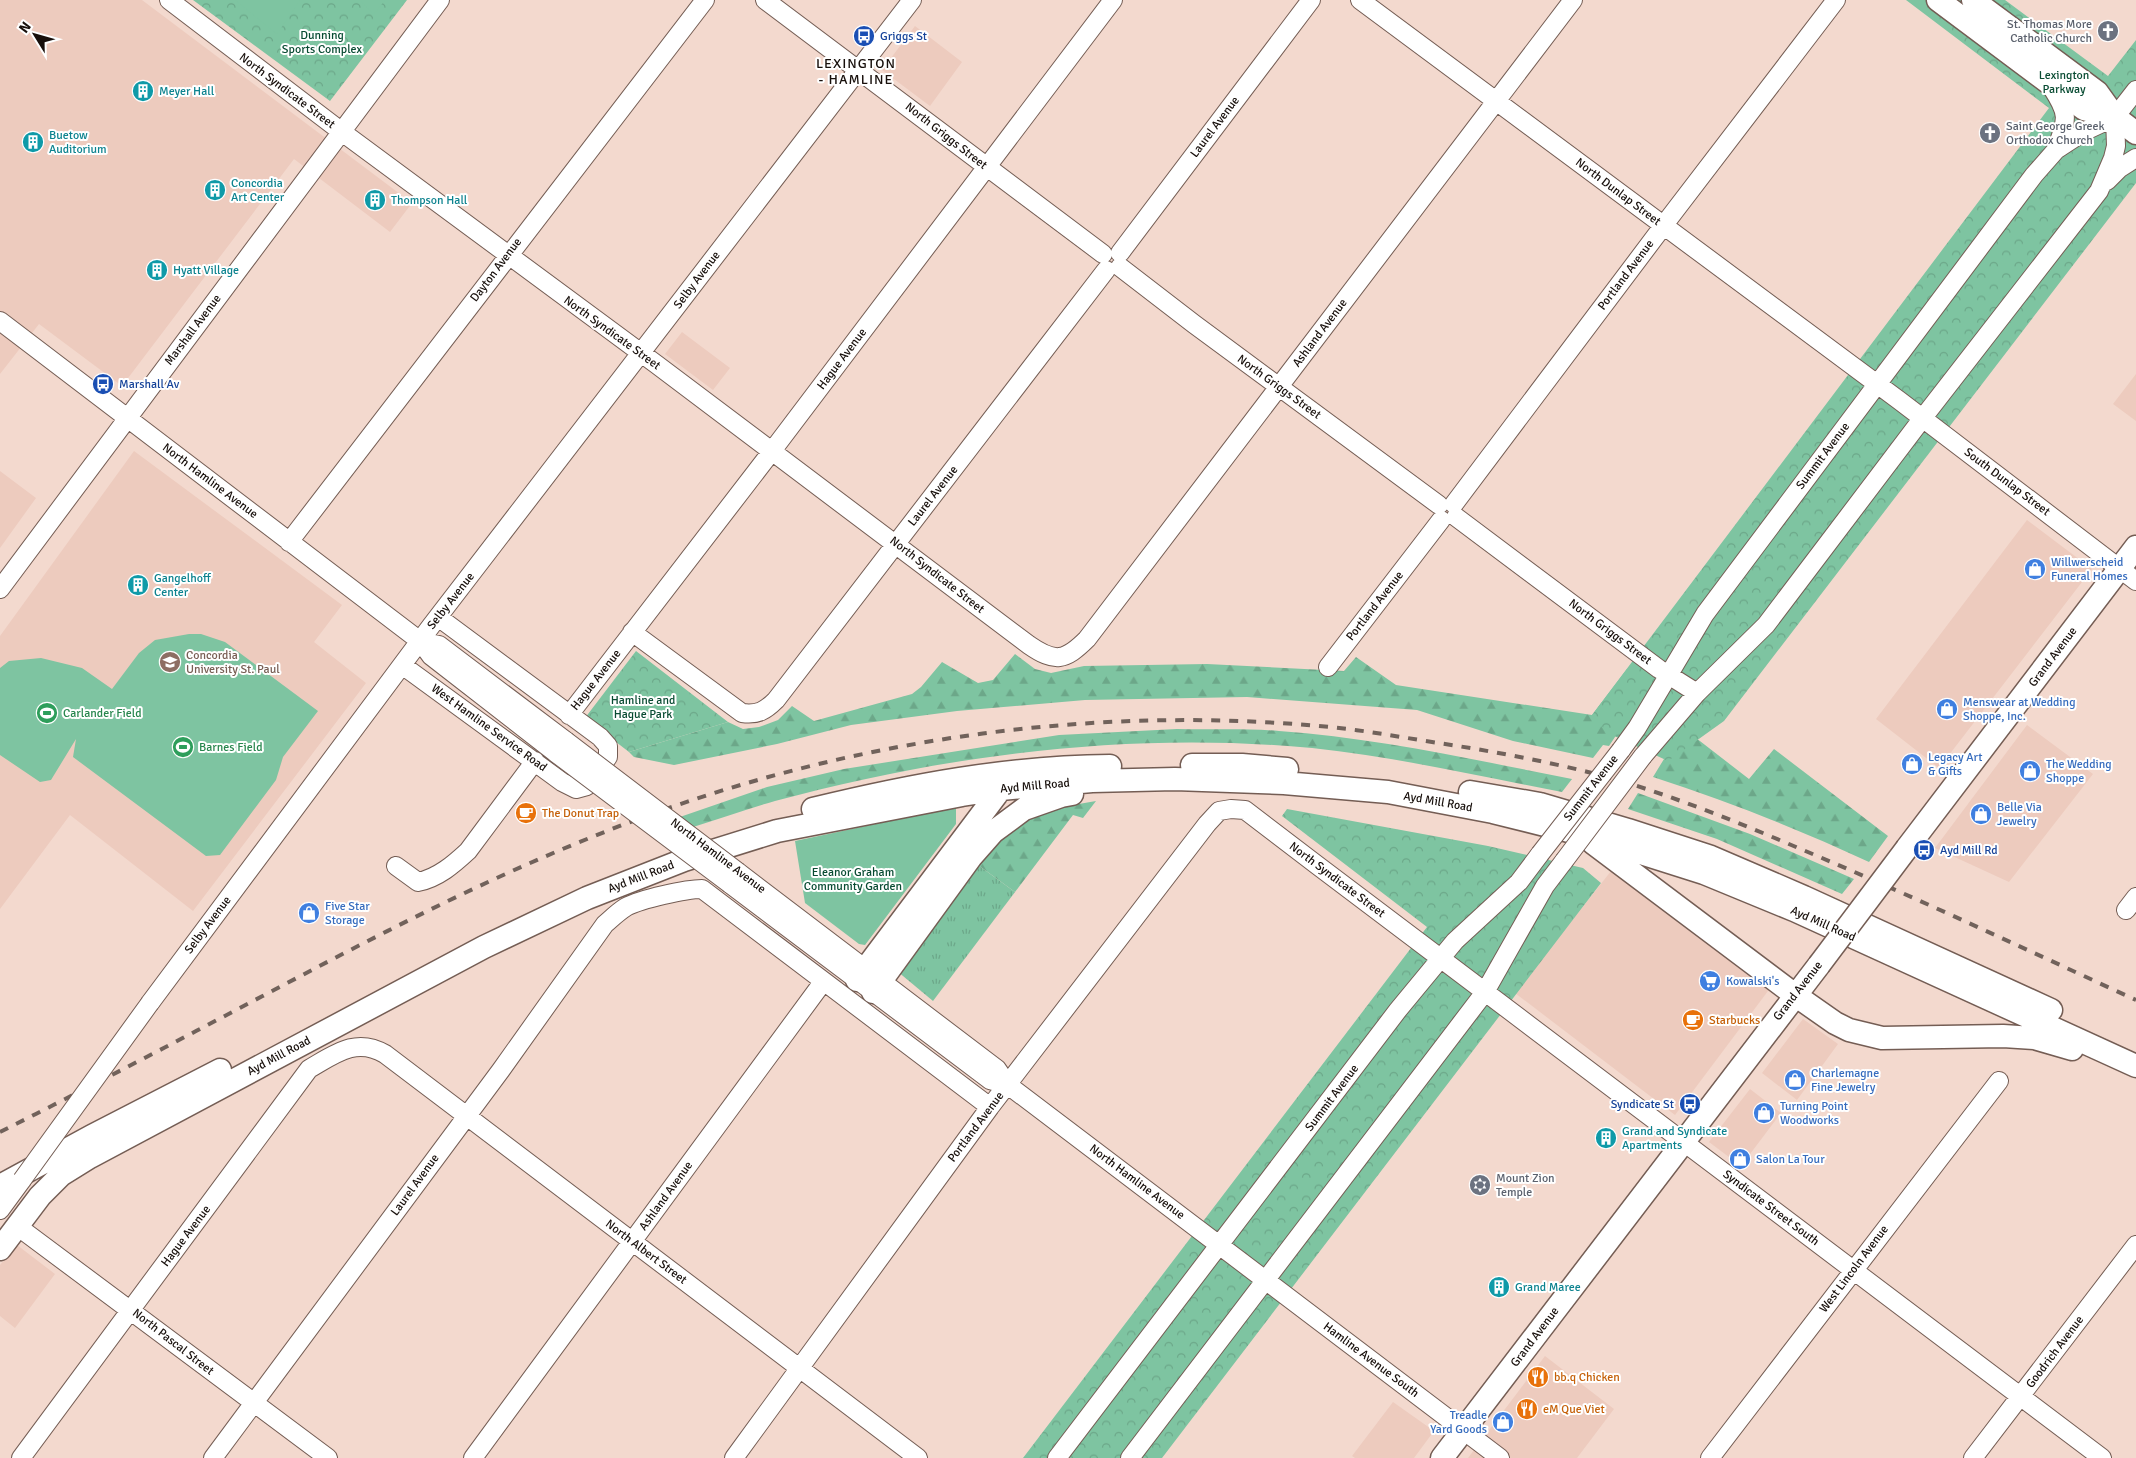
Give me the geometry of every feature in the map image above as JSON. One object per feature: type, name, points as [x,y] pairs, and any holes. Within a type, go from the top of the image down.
[{"type":"main road","points":[[1938,0],[2084,109],[2115,117]]},
{"type":"main road","points":[[1974,0],[2097,92],[2115,117],[2136,133]]},
{"type":"main road","name":"Grand Avenue","points":[[1442,1458],[1907,848],[2128,575],[2136,547]]},
{"type":"main road","name":"Ayd Mill Road","points":[[0,1249],[40,1196],[61,1175],[90,1157],[484,948],[586,898],[684,860],[777,831],[1009,783],[1069,767],[1242,765],[1409,781],[1540,804],[1711,857],[1804,896],[2036,1011],[2136,1067]]},
{"type":"main road","name":"Ayd Mill Road","points":[[0,1186],[92,1136],[511,920],[606,878],[788,815],[863,797],[962,778],[1009,783],[1175,779],[1284,783],[1388,792],[1493,812],[1580,834],[1704,872],[2036,1011],[2136,1049]]},
{"type":"main road","points":[[870,980],[971,857],[993,832],[1008,820],[1040,802],[1070,794],[1175,779]]},
{"type":"main road","points":[[971,857],[1007,805],[1009,783]]},
{"type":"main road","points":[[870,980],[1009,783]]},
{"type":"main road","points":[[1580,834],[1798,991],[1835,1023],[1863,1035],[1882,1038],[2003,1036],[2034,1038],[2099,1059],[2136,1067]]},
{"type":"main road","points":[[1798,991],[1854,1020],[1881,1025],[1962,1026],[2006,1024],[2036,1011]]},
{"type":"street","name":"North Syndicate Street","points":[[169,0],[507,256],[641,353],[1029,645],[1043,655],[1059,658]]},
{"type":"street","name":"Marshall Avenue","points":[[0,589],[440,0]]},
{"type":"street","name":"Dayton Avenue","points":[[289,542],[705,0]]},
{"type":"street","name":"North Griggs Street","points":[[765,0],[1278,388],[1668,675],[1697,693]]},
{"type":"street","name":"Selby Avenue","points":[[0,1210],[150,1003],[438,617],[912,0]]},
{"type":"street","name":"Hague Avenue","points":[[568,716],[772,451],[1113,0]]},
{"type":"street","name":"Laurel Avenue","points":[[632,632],[742,713],[754,714],[765,711],[776,700],[896,544],[1311,0]]},
{"type":"street","name":"North Dunlap Street","points":[[1360,0],[1877,384]]},
{"type":"street","name":"Ashland Avenue","points":[[1059,658],[1073,653],[1087,639],[1573,0]]},
{"type":"street","name":"Portland Avenue","points":[[1328,667],[1836,0]]},
{"type":"street","points":[[2050,84],[2066,112],[2064,126],[2056,150]]},
{"type":"street","name":"Summit Avenue","points":[[1057,1458],[1398,1010],[1455,941],[1519,882],[1621,750],[1637,728],[1705,614],[2034,175],[2056,150],[2085,131],[2115,117],[2136,90]]},
{"type":"street","name":"Summit Avenue","points":[[1130,1458],[1486,992],[1544,886],[1643,756],[1697,693],[1766,624],[2099,191],[2116,146],[2115,117]]},
{"type":"street","points":[[2099,191],[2120,168],[2136,158]]},
{"type":"street","name":"North Hamline Avenue","points":[[0,321],[420,641],[439,645],[562,747],[870,980],[990,1080],[1008,1085],[1266,1279]]},
{"type":"street","name":"South Dunlap Street","points":[[1877,384],[2128,575]]},
{"type":"street","points":[[438,617],[568,716]]},
{"type":"street","name":"West Hamline Service Road","points":[[402,665],[562,782],[576,789],[587,786],[598,772],[608,757],[608,746],[600,737],[568,716]]},
{"type":"street","points":[[396,866],[418,882],[430,879],[456,863],[468,850],[535,761]]},
{"type":"street","name":"North Syndicate Street","points":[[1231,809],[1245,810],[1257,817],[1317,865],[1441,958]]},
{"type":"street","name":"Portland Avenue","points":[[734,1458],[990,1107],[1206,824],[1219,811],[1231,809]]},
{"type":"street","name":"Laurel Avenue","points":[[213,1458],[466,1116],[605,924],[617,913],[637,903],[689,889],[702,889],[824,982]]},
{"type":"street","name":"Syndicate Street South","points":[[1441,958],[2102,1458]]},
{"type":"street","name":"Ashland Avenue","points":[[473,1458],[824,982]]},
{"type":"street","points":[[824,982],[990,1107]]},
{"type":"street","name":"Hague Avenue","points":[[21,1458],[309,1068],[346,1049],[359,1046],[373,1047]]},
{"type":"street","name":"North Albert Street","points":[[373,1047],[385,1054],[918,1458]]},
{"type":"street","name":"West Lincoln Avenue","points":[[1710,1458],[1852,1270],[1999,1081]]},
{"type":"street","name":"North Pascal Street","points":[[17,1226],[328,1458]]},
{"type":"street","name":"Goodrich Avenue","points":[[1973,1458],[2136,1246]]},
{"type":"street","name":"Hamline Avenue South","points":[[1266,1279],[1500,1458]]},
{"type":"shaded area","points":[[0,0],[142,0],[412,203],[390,232],[294,159],[122,386],[39,324],[0,374]]},
{"type":"shaded area","points":[[915,26],[962,62],[930,106],[882,70]]},
{"type":"shaded area","points":[[682,332],[730,368],[713,390],[665,354]]},
{"type":"shaded area","points":[[2136,374],[2136,421],[2113,404]]},
{"type":"shaded area","name":"Concordia University St. Paul","points":[[134,451],[342,605],[314,642],[366,683],[193,911],[70,815],[0,909],[0,636]]},
{"type":"shaded area","points":[[0,471],[36,498],[0,548]]},
{"type":"shaded area","points":[[2027,520],[2092,569],[1939,768],[1876,719]]},
{"type":"shaded area","points":[[2027,725],[2093,774],[2009,882],[1935,848]]},
{"type":"shaded area","points":[[1615,866],[1771,987],[1675,1115],[1515,993]]},
{"type":"shaded area","points":[[1803,1019],[1838,1044],[1797,1100],[1762,1073]]},
{"type":"shaded area","points":[[1750,1089],[1781,1113],[1741,1166],[1709,1142]]},
{"type":"shaded area","points":[[17,1245],[55,1274],[15,1328],[0,1316],[0,1265]]},
{"type":"shaded area","points":[[1545,1356],[1614,1409],[1577,1458],[1468,1458]]},
{"type":"shaded area","points":[[1393,1402],[1434,1431],[1414,1458],[1355,1458],[1352,1456]]},
{"type":"green space","name":"Dunning Sports Complex","points":[[193,0],[407,0],[330,101]]},
{"type":"green space","points":[[235,0],[300,0],[277,34]]},
{"type":"green space","points":[[359,0],[385,0],[374,14]]},
{"type":"green space","name":"Lexington Parkway","points":[[1906,0],[2005,0],[2108,76],[2136,40],[2136,183],[1724,721],[1668,761],[1608,733],[1592,715],[2049,108]]},
{"type":"green space","name":"Barnes Field","points":[[189,634],[201,634],[225,642],[318,711],[283,757],[276,780],[220,855],[206,856],[73,757],[76,739],[51,780],[40,782],[0,755],[0,668],[9,661],[41,658],[82,668],[112,689],[139,653],[155,640]]},
{"type":"green space","name":"Hamline and Hague Park","points":[[636,651],[728,722],[629,752],[585,718]]},
{"type":"green space","points":[[1015,654],[1035,669],[1051,673],[1084,666],[1207,664],[1344,671],[1356,657],[1396,685],[1592,715],[1627,669],[1625,722],[1609,746],[1603,745],[1593,758],[1513,741],[1417,710],[1247,697],[1085,700],[957,711],[851,725],[777,744],[674,765],[634,757],[629,752],[728,722],[743,729],[759,727],[778,720],[792,706],[814,721],[912,694],[921,687],[942,662],[978,683],[993,680]]},
{"type":"green space","points":[[1177,729],[1241,729],[1316,734],[1426,750],[1572,779],[1562,792],[1469,773],[1343,752],[1244,743],[1177,742],[1042,750],[974,759],[907,770],[775,801],[690,828],[677,818],[767,787],[844,769],[1059,735]]},
{"type":"green space","points":[[1687,731],[1749,779],[1774,749],[1888,836],[1869,862],[1762,816],[1653,777],[1664,759]]},
{"type":"green space","points":[[1638,793],[1750,834],[1854,879],[1842,894],[1717,839],[1628,809]]},
{"type":"green space","points":[[1096,801],[1083,818],[1073,815],[1015,892],[978,865],[1003,833],[1033,812]]},
{"type":"green space","name":"Eleanor Graham Community Garden","points":[[956,807],[956,824],[865,945],[859,944],[805,903],[795,841]]},
{"type":"green space","points":[[1287,809],[1488,846],[1583,868],[1601,883],[1162,1458],[1023,1458],[1427,927],[1282,816]]},
{"type":"green space","points":[[978,865],[1015,892],[933,1001],[897,971]]},
{"type":"railway","points":[[0,1132],[431,909],[551,854],[679,805],[767,777],[857,755],[949,738],[1041,727],[1134,721],[1226,721],[1347,729],[1499,753],[1611,778],[1732,820],[1845,868],[2136,1000]]},
{"type":"place","name":"St. Thomas More Catholic Church","points":[[2108,31]]},
{"type":"place","name":"Griggs St","points":[[864,36]]},
{"type":"place","name":"Meyer Hall","points":[[143,91]]},
{"type":"place","name":"Saint George Greek Orthodox Church","points":[[1990,133]]},
{"type":"place","name":"Buetow Auditorium","points":[[33,142]]},
{"type":"place","name":"Concordia Art Center","points":[[215,190]]},
{"type":"place","name":"Thompson Hall","points":[[375,200]]},
{"type":"place","name":"Hyatt Village","points":[[157,270]]},
{"type":"place","name":"Marshall Av","points":[[103,384]]},
{"type":"place","name":"Willwerscheid Funeral Homes","points":[[2035,569]]},
{"type":"place","name":"Gangelhoff Center","points":[[138,585]]},
{"type":"place","name":"Concordia University St. Paul","points":[[170,662]]},
{"type":"place","name":"Menswear at Wedding Shoppe, Inc.","points":[[1947,709]]},
{"type":"place","name":"Carlander Field","points":[[47,713]]},
{"type":"place","name":"Barnes Field","points":[[183,747]]},
{"type":"place","name":"Legacy Art & Gifts","points":[[1912,764]]},
{"type":"place","name":"The Wedding Shoppe","points":[[2030,771]]},
{"type":"place","name":"The Donut Trap","points":[[526,813]]},
{"type":"place","name":"Belle Via Jewelry","points":[[1981,814]]},
{"type":"place","name":"Ayd Mill Rd","points":[[1924,850]]},
{"type":"place","name":"Five Star Storage","points":[[309,913]]},
{"type":"place","name":"Kowalski's","points":[[1710,981]]},
{"type":"place","name":"Starbucks","points":[[1693,1020]]},
{"type":"place","name":"Charlemagne Fine Jewelry","points":[[1795,1080]]},
{"type":"place","name":"Syndicate St","points":[[1690,1104]]},
{"type":"place","name":"Turning Point Woodworks","points":[[1764,1113]]},
{"type":"place","name":"Grand and Syndicate Apartments","points":[[1606,1138]]},
{"type":"place","name":"Salon La Tour","points":[[1740,1159]]},
{"type":"place","name":"Mount Zion Temple","points":[[1480,1185]]},
{"type":"place","name":"Grand Maree","points":[[1499,1287]]},
{"type":"place","name":"bb.q Chicken","points":[[1538,1377]]},
{"type":"place","name":"eM Que Viet","points":[[1527,1409]]},
{"type":"place","name":"Treadle Yard Goods","points":[[1503,1422]]},
{"type":"district","name":"LEXINGTON - HAMLINE","points":[[856,72]]}]
